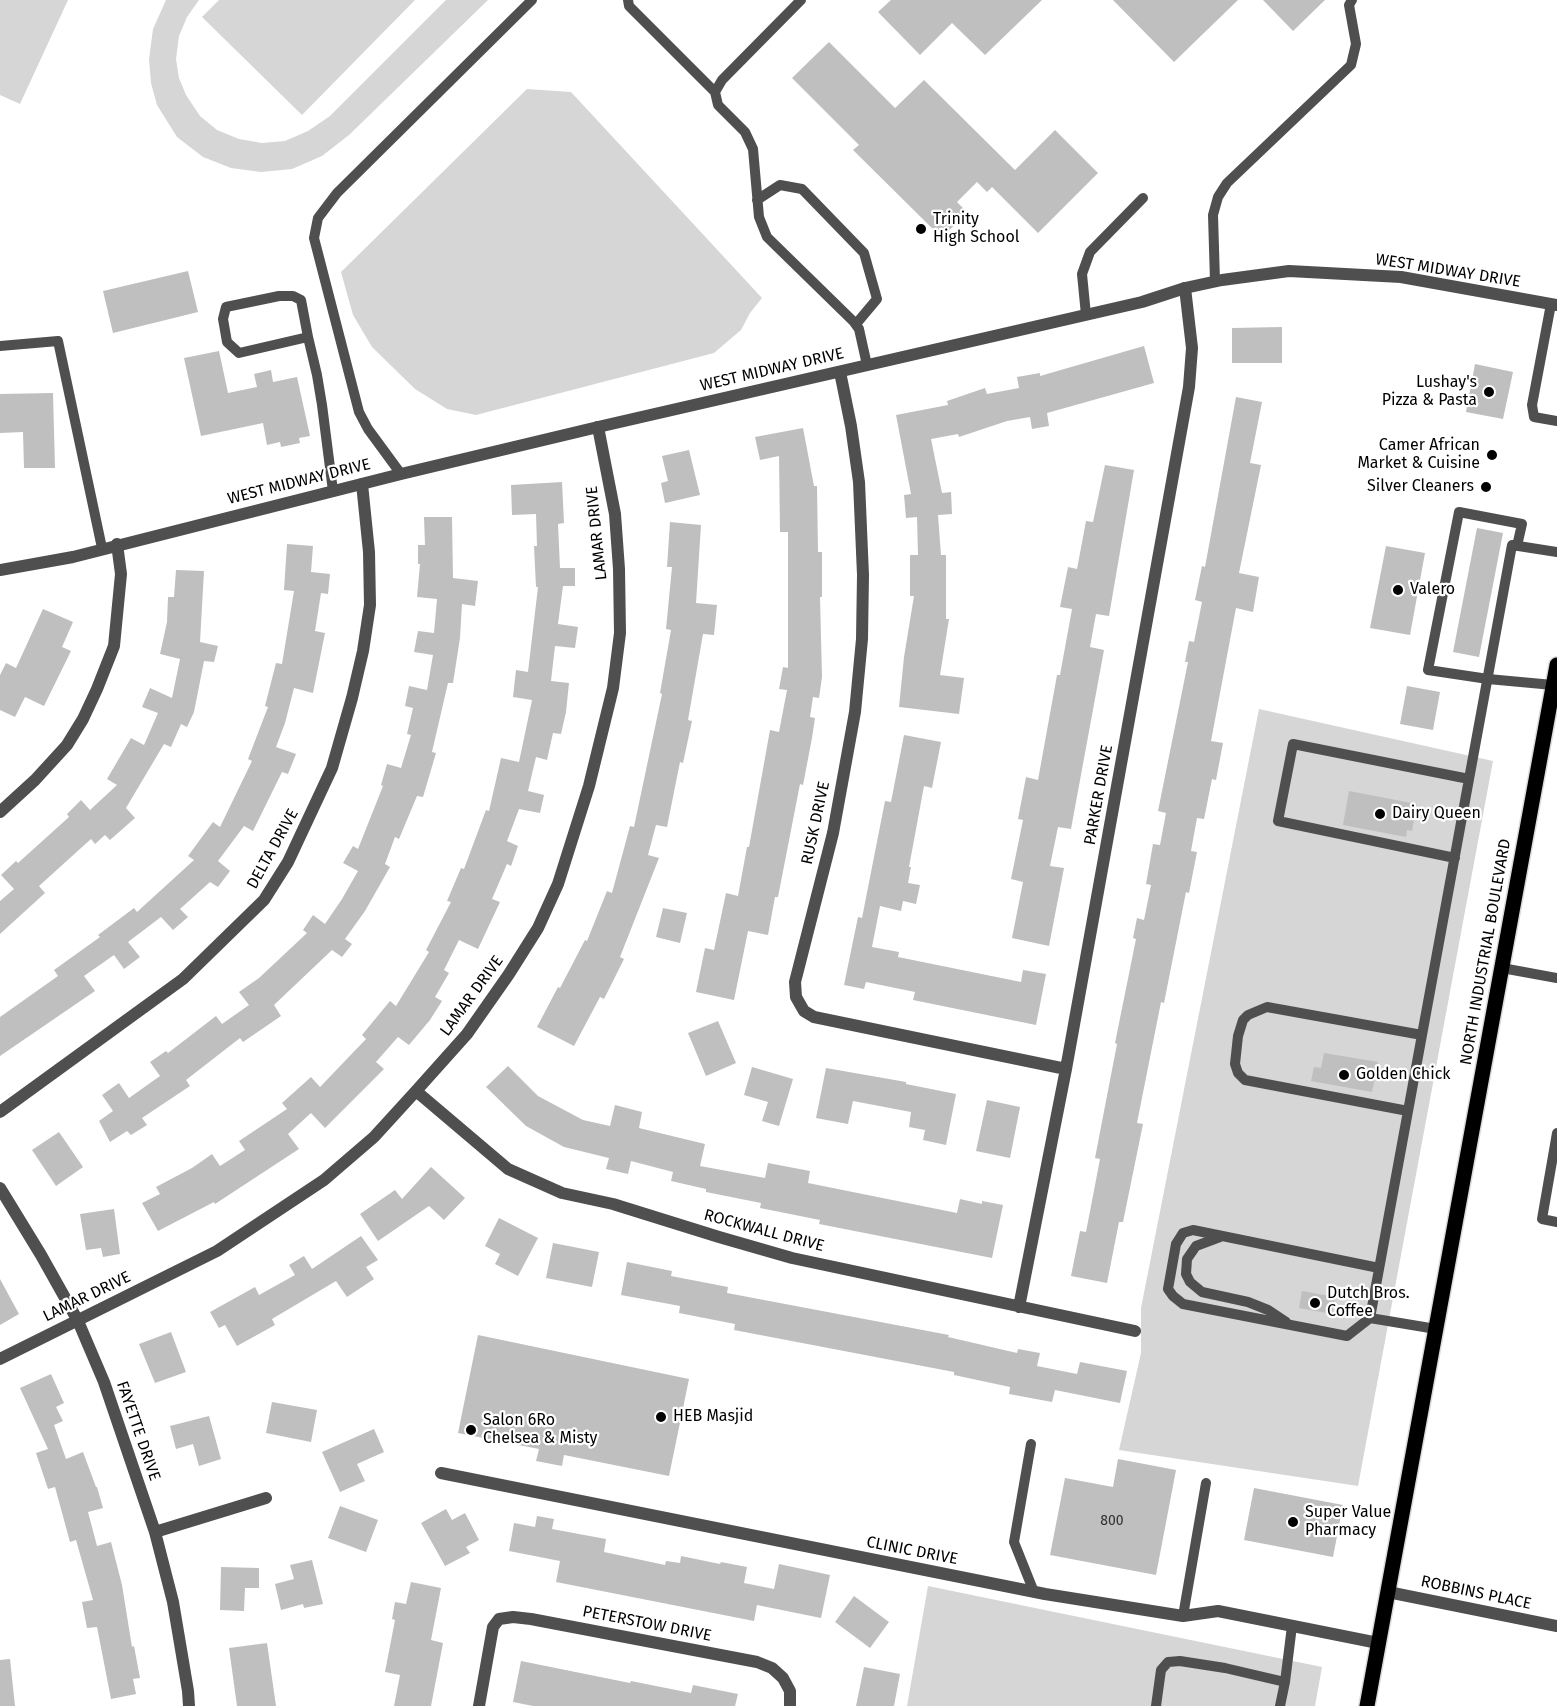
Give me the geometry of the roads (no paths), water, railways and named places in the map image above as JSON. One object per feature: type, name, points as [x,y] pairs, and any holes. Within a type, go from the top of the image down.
[{"type":"main road","name":"NORTH INDUSTRIAL BOULEVARD","points":[[1367,1706],[1557,665]]},
{"type":"street","name":"WEST MIDWAY DRIVE","points":[[0,570],[73,557],[117,544],[401,474],[1142,302],[1215,281],[1289,271],[1401,277],[1554,305]]},
{"type":"street","name":"PARKER DRIVE","points":[[1019,1307],[1066,1069],[1190,387],[1192,348],[1185,288]]},
{"type":"street","name":"RUSK DRIVE","points":[[840,372],[860,482],[863,575],[862,639],[855,712],[833,833],[795,982],[795,997],[804,1011],[814,1017],[1066,1069]]},
{"type":"street","name":"LAMAR DRIVE","points":[[0,1359],[217,1251],[324,1179],[374,1137],[416,1091],[467,1034],[509,974],[538,928],[558,884],[590,786],[614,688],[620,633],[619,569],[615,514],[598,427]]},
{"type":"street","name":"DELTA DRIVE","points":[[0,1112],[183,979],[264,900],[288,862],[332,768],[363,651],[370,605],[369,552],[362,484]]},
{"type":"street","points":[[0,812],[35,780],[67,745],[92,699],[114,646],[121,574],[117,544]]},
{"type":"street","name":"ROCKWALL DRIVE","points":[[416,1091],[508,1169],[562,1193],[613,1204],[719,1238],[792,1258],[1135,1331]]},
{"type":"street","name":"FAYETTE DRIVE","points":[[0,1188],[78,1321],[104,1382],[155,1532],[173,1602],[189,1706]]},
{"type":"street","name":"CLINIC DRIVE","points":[[441,1473],[1034,1592],[1183,1616],[1218,1611],[1378,1643]]},
{"type":"street","points":[[155,1532],[266,1498]]},
{"type":"street","name":"ROBBINS PLACE","points":[[1388,1592],[1557,1626]]},
{"type":"street","name":"PETERSTOW DRIVE","points":[[479,1706],[493,1627],[500,1619],[513,1617],[757,1662],[772,1668],[783,1678],[790,1691],[790,1706]]},
{"type":"lane","points":[[401,474],[368,429],[359,412],[314,238],[318,218],[337,193],[532,0]]},
{"type":"lane","points":[[628,0],[629,6],[715,92],[718,105],[745,132],[753,150],[759,217],[766,237],[856,324],[867,365]]},
{"type":"lane","points":[[715,92],[722,80],[801,0]]},
{"type":"lane","points":[[1215,281],[1213,215],[1218,197],[1227,183],[1351,65],[1356,44],[1349,4],[1352,0]]},
{"type":"lane","points":[[757,200],[780,185],[802,189],[864,253],[877,299],[856,324]]},
{"type":"lane","points":[[1086,315],[1082,274],[1090,252],[1143,198]]},
{"type":"lane","points":[[308,337],[239,353],[227,342],[223,319],[226,307],[279,296],[293,296],[300,300],[308,337],[322,405],[333,491]]},
{"type":"lane","points":[[1554,305],[1532,405],[1534,417],[1557,422]]},
{"type":"lane","points":[[0,346],[58,341],[102,548]]},
{"type":"lane","points":[[1517,546],[1522,524],[1459,512],[1428,670],[1553,685]]},
{"type":"lane","points":[[1379,1268],[1193,1230],[1183,1233],[1176,1244],[1168,1288],[1173,1296],[1183,1304],[1347,1336],[1370,1318],[1512,545],[1557,552]]},
{"type":"lane","points":[[1455,858],[1278,821],[1293,744],[1469,779]]},
{"type":"lane","points":[[1502,968],[1557,978]]},
{"type":"lane","points":[[1408,1111],[1245,1080],[1238,1073],[1235,1064],[1241,1026],[1248,1015],[1267,1007],[1422,1035]]},
{"type":"lane","points":[[1557,1133],[1542,1219],[1557,1222]]},
{"type":"lane","points":[[1220,1237],[1196,1246],[1187,1259],[1186,1274],[1190,1282],[1202,1292],[1248,1302],[1268,1310],[1289,1325]]},
{"type":"lane","points":[[1370,1318],[1436,1329]]},
{"type":"lane","points":[[1031,1444],[1014,1542],[1034,1592]]},
{"type":"lane","points":[[1183,1616],[1206,1483]]},
{"type":"lane","points":[[1280,1706],[1292,1626]]},
{"type":"lane","points":[[1156,1706],[1161,1670],[1168,1662],[1180,1661],[1225,1668],[1285,1682]]},
{"type":"place","name":"Trinity High School","points":[[921,229]]},
{"type":"place","name":"Lushay's Pizza & Pasta","points":[[1489,392]]},
{"type":"place","name":"Camer African Market & Cuisine","points":[[1492,455]]},
{"type":"place","name":"Silver Cleaners","points":[[1486,487]]},
{"type":"place","name":"Valero","points":[[1398,590]]},
{"type":"place","name":"Dairy Queen","points":[[1380,814]]},
{"type":"place","name":"Golden Chick","points":[[1344,1075]]},
{"type":"place","name":"Dutch Bros. Coffee","points":[[1315,1303]]},
{"type":"place","name":"HEB Masjid","points":[[661,1417]]},
{"type":"place","name":"Salon 6Ro Chelsea & Misty","points":[[471,1430]]},
{"type":"place","name":"Super Value Pharmacy","points":[[1293,1522]]}]
